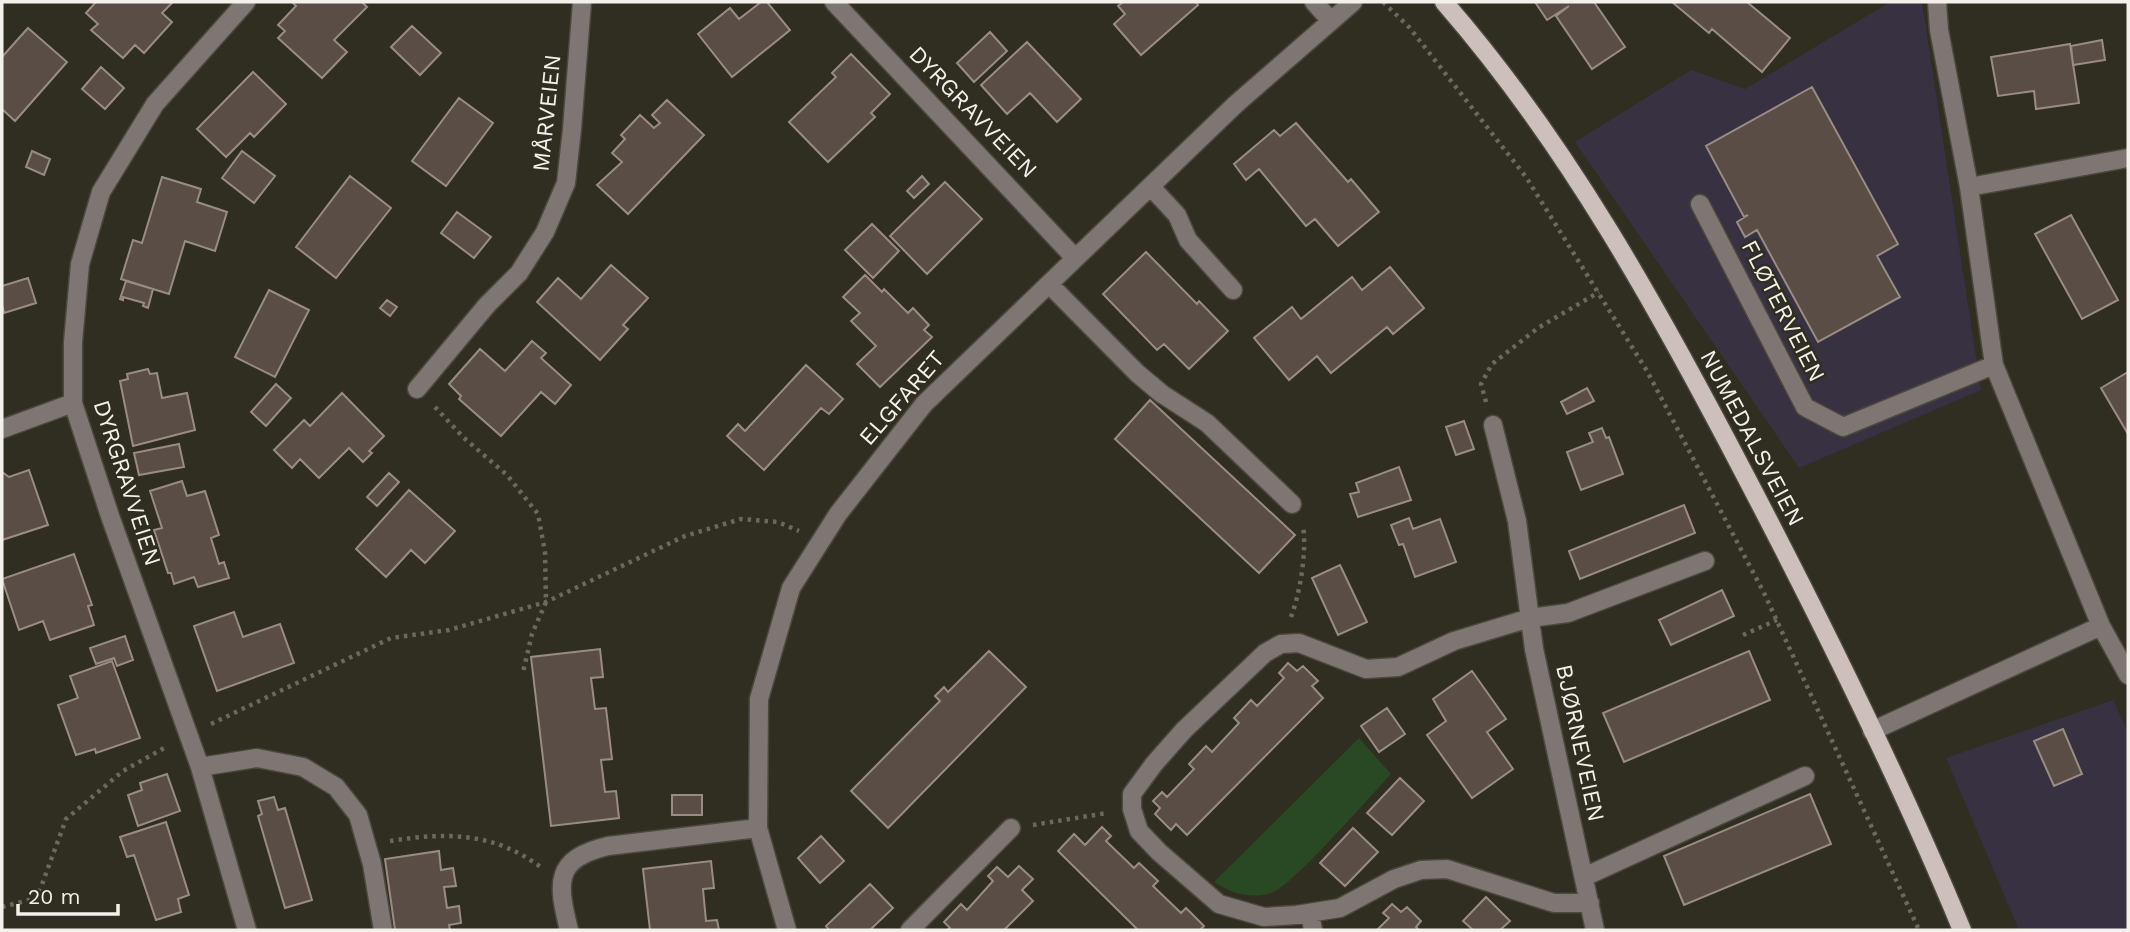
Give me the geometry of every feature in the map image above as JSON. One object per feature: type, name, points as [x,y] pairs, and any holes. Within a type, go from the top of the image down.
[{"type":"main road","name":"NUMEDALSVEIEN","points":[[1444,2],[1513,86],[1556,148],[1641,284],[1714,415],[1784,550],[1872,731],[1962,930]]},
{"type":"street","name":"DYRGRAVVEIEN","points":[[246,2],[155,104],[101,192],[80,264],[73,342],[73,403],[110,516],[200,767],[247,930]]},
{"type":"street","name":"MÅRVEIEN","points":[[417,389],[487,304],[519,273],[545,232],[566,183],[582,2]]},
{"type":"street","name":"DYRGRAVVEIEN","points":[[834,2],[1075,258]]},
{"type":"street","points":[[1314,2],[1331,21]]},
{"type":"street","name":"ELGFARET","points":[[787,930],[758,828],[759,699],[791,588],[838,514],[924,404],[1236,104],[1353,2]]},
{"type":"street","points":[[1937,2],[1939,30],[1969,187],[1994,365],[2101,626],[2128,675]]},
{"type":"street","points":[[1969,187],[2128,158]]},
{"type":"street","points":[[1151,187],[1177,215],[1188,240],[1233,290]]},
{"type":"street","name":"FLØTERVEIEN","points":[[1700,204],[1805,407],[1843,426],[1994,365]]},
{"type":"street","points":[[1049,284],[1137,373],[1162,394],[1207,423],[1293,504]]},
{"type":"street","points":[[2,429],[73,403]]},
{"type":"street","name":"BJØRNEVEIEN","points":[[1493,425],[1517,521],[1534,649],[1595,930]]},
{"type":"street","points":[[1590,903],[1554,903],[1447,869],[1421,870],[1394,879],[1311,921],[1264,917],[1219,904],[1159,852],[1139,831],[1132,809],[1132,794],[1184,730],[1265,653],[1281,644],[1299,642],[1366,668],[1398,667],[1454,641],[1530,618],[1568,613],[1705,561]]},
{"type":"street","points":[[1872,731],[2101,626]]},
{"type":"street","points":[[200,767],[257,758],[303,767],[336,787],[358,815],[367,845],[383,930]]},
{"type":"street","points":[[1584,877],[1805,776]]},
{"type":"street","points":[[569,930],[562,883],[567,866],[586,851],[758,828]]},
{"type":"street","points":[[910,930],[1012,828]]},
{"type":"path","points":[[1383,2],[1409,27],[1526,177],[1647,371],[1777,620],[1919,930]]},
{"type":"path","points":[[1493,425],[1481,384],[1492,364],[1538,328],[1599,292]]},
{"type":"path","points":[[417,389],[464,438],[507,475],[538,514],[545,552],[546,602],[533,634],[523,672]]},
{"type":"path","points":[[1281,644],[1297,601],[1305,539],[1301,519],[1293,504]]},
{"type":"path","points":[[2,908],[37,898],[66,819],[123,771],[188,735],[391,638],[449,630],[546,602],[685,536],[741,519],[778,522],[821,542]]},
{"type":"path","points":[[1743,635],[1777,620]]},
{"type":"path","points":[[1012,828],[1132,809]]},
{"type":"path","points":[[367,845],[430,835],[480,838],[523,854],[562,883]]},
{"type":"shaded area","points":[[1890,2],[1922,2],[1981,390],[1799,468],[1575,142],[1691,70],[1745,89]]},
{"type":"shaded area","points":[[2113,700],[2128,732],[2128,930],[2019,930],[1946,758]]},
{"type":"green space","points":[[1359,738],[1391,774],[1296,875],[1271,893],[1256,896],[1228,890],[1214,882]]},
{"type":"building","points":[[96,2],[173,2],[162,13],[172,22],[144,53],[135,45],[123,58],[91,30],[98,24],[86,13]]},
{"type":"building","points":[[292,2],[362,2],[367,7],[334,40],[347,52],[322,78],[278,38],[285,31],[278,25],[296,6]]},
{"type":"building","points":[[761,2],[767,2],[790,30],[732,77],[698,34],[730,8],[739,19]]},
{"type":"building","points":[[1123,2],[1196,2],[1198,5],[1141,55],[1114,24],[1125,14],[1118,6]]},
{"type":"building","points":[[1535,2],[1594,2],[1625,47],[1592,69],[1556,16],[1569,6],[1547,20]]},
{"type":"building","points":[[1672,2],[1747,2],[1790,38],[1762,72],[1712,29],[1709,33]]},
{"type":"building","points":[[412,26],[441,53],[420,75],[391,47]]},
{"type":"building","points":[[28,28],[67,62],[15,121],[2,109],[2,57]]},
{"type":"building","points":[[990,32],[1007,51],[974,82],[957,63]]},
{"type":"building","points":[[2102,40],[2105,60],[2073,65],[2071,46]]},
{"type":"building","points":[[1027,42],[1081,99],[1057,122],[1030,93],[1007,114],[981,85]]},
{"type":"building","points":[[2070,44],[2079,103],[2036,109],[2034,91],[1998,96],[1991,57]]},
{"type":"building","points":[[851,54],[890,94],[871,113],[875,117],[828,162],[789,122],[836,77],[832,73]]},
{"type":"building","points":[[101,67],[124,88],[105,109],[82,89]]},
{"type":"building","points":[[253,72],[286,104],[254,137],[250,133],[226,157],[197,129]]},
{"type":"building","points":[[1812,87],[1898,244],[1877,256],[1900,297],[1818,342],[1757,230],[1745,237],[1737,222],[1748,215],[1744,217],[1706,146]]},
{"type":"building","points":[[459,98],[493,123],[446,186],[412,161]]},
{"type":"building","points":[[667,100],[704,135],[628,214],[597,185],[622,162],[612,153],[625,139],[621,135],[640,115],[654,128],[660,123],[652,115]]},
{"type":"building","points":[[1296,123],[1348,182],[1351,179],[1379,212],[1338,246],[1315,219],[1306,226],[1259,169],[1246,180],[1234,164],[1274,130],[1280,136]]},
{"type":"building","points":[[32,151],[50,159],[44,175],[26,167]]},
{"type":"building","points":[[242,151],[275,176],[254,203],[222,178]]},
{"type":"building","points":[[350,176],[391,208],[336,278],[296,247]]},
{"type":"building","points":[[922,176],[929,184],[914,198],[907,191]]},
{"type":"building","points":[[162,177],[201,189],[197,202],[227,212],[215,251],[185,241],[169,294],[121,279],[133,240],[142,243]]},
{"type":"building","points":[[945,182],[982,219],[927,274],[890,236]]},
{"type":"building","points":[[457,212],[491,237],[474,258],[441,233]]},
{"type":"building","points":[[2071,215],[2118,300],[2082,319],[2035,234]]},
{"type":"building","points":[[872,224],[899,251],[873,278],[845,250]]},
{"type":"building","points":[[1146,252],[1228,331],[1189,369],[1164,344],[1157,350],[1103,294]]},
{"type":"building","points":[[611,265],[648,298],[623,325],[628,329],[600,360],[537,302],[558,278],[581,299]]},
{"type":"building","points":[[1390,267],[1424,308],[1393,334],[1387,327],[1331,373],[1317,356],[1289,380],[1254,338],[1292,307],[1301,319],[1352,277],[1362,290]]},
{"type":"building","points":[[865,275],[908,313],[913,308],[929,325],[924,330],[932,337],[880,387],[857,364],[876,346],[851,321],[860,313],[843,297]]},
{"type":"building","points":[[28,278],[36,303],[4,313],[2,286]]},
{"type":"building","points":[[126,281],[153,289],[148,308],[143,306],[144,303],[123,297],[123,300],[120,299]]},
{"type":"building","points":[[269,290],[309,310],[275,377],[235,357]]},
{"type":"building","points":[[387,300],[397,307],[390,316],[380,308]]},
{"type":"building","points":[[532,341],[546,353],[541,358],[571,385],[555,404],[541,392],[501,436],[459,399],[461,396],[449,384],[480,349],[505,371]]},
{"type":"building","points":[[806,365],[843,399],[829,414],[821,408],[764,470],[727,436],[738,424],[745,431]]},
{"type":"building","points":[[148,369],[150,374],[157,373],[162,398],[187,393],[195,430],[133,446],[120,381],[128,379],[127,374]]},
{"type":"building","points":[[2128,372],[2128,434],[2101,388]]},
{"type":"building","points":[[276,384],[291,398],[266,426],[251,412]]},
{"type":"building","points":[[1587,388],[1594,401],[1567,414],[1561,402]]},
{"type":"building","points":[[342,393],[384,436],[369,451],[372,453],[363,462],[349,448],[319,478],[300,459],[292,468],[274,450],[304,420],[310,426]]},
{"type":"building","points":[[1150,400],[1295,535],[1259,573],[1115,439]]},
{"type":"building","points":[[1464,421],[1474,449],[1456,455],[1446,427]]},
{"type":"building","points":[[1602,428],[1606,438],[1609,437],[1623,474],[1581,490],[1567,452],[1593,442],[1589,433]]},
{"type":"building","points":[[179,444],[184,467],[139,475],[134,453]]},
{"type":"building","points":[[1399,467],[1411,500],[1358,517],[1350,494],[1359,492],[1356,483]]},
{"type":"building","points":[[29,470],[48,525],[2,540],[2,472],[9,477]]},
{"type":"building","points":[[389,473],[399,482],[377,506],[367,497]]},
{"type":"building","points":[[182,481],[187,496],[205,491],[219,535],[211,538],[219,564],[224,562],[229,578],[198,587],[194,577],[174,584],[171,573],[168,573],[154,530],[162,528],[150,491]]},
{"type":"building","points":[[409,490],[455,531],[425,563],[411,550],[386,577],[356,549]]},
{"type":"building","points":[[1684,505],[1695,533],[1580,579],[1569,551]]},
{"type":"building","points":[[1409,518],[1413,529],[1440,519],[1456,562],[1415,577],[1403,544],[1399,545],[1391,525]]},
{"type":"building","points":[[74,554],[92,605],[88,606],[94,625],[50,640],[43,621],[19,630],[2,579]]},
{"type":"building","points":[[1340,565],[1367,622],[1338,635],[1312,578]]},
{"type":"building","points":[[1722,590],[1734,616],[1671,645],[1659,620]]},
{"type":"building","points":[[234,612],[243,637],[280,624],[294,663],[217,691],[194,626]]},
{"type":"building","points":[[125,636],[133,660],[117,666],[114,658],[96,664],[90,648]]},
{"type":"building","points":[[600,649],[603,677],[591,678],[595,709],[606,708],[612,759],[601,760],[605,792],[616,791],[619,818],[551,826],[531,657]]},
{"type":"building","points":[[989,651],[1026,687],[888,828],[851,791],[940,701],[935,696],[944,687],[948,692]]},
{"type":"building","points":[[1749,651],[1770,700],[1624,762],[1603,713]]},
{"type":"building","points":[[112,661],[140,738],[96,753],[95,749],[76,755],[58,705],[78,698],[70,676]]},
{"type":"building","points":[[1288,663],[1297,671],[1303,666],[1318,681],[1312,686],[1323,698],[1187,835],[1176,824],[1171,830],[1155,814],[1160,808],[1153,801],[1162,792],[1167,797],[1194,769],[1189,764],[1206,746],[1212,752],[1239,723],[1234,718],[1251,700],[1257,706],[1284,678],[1279,673]]},
{"type":"building","points":[[1472,671],[1506,719],[1487,732],[1513,769],[1472,798],[1427,735],[1446,721],[1433,699]]},
{"type":"building","points":[[1387,708],[1405,734],[1379,752],[1361,726]]},
{"type":"building","points":[[2063,729],[2082,774],[2054,786],[2034,741]]},
{"type":"building","points":[[167,774],[180,811],[138,826],[128,795],[142,790],[140,783]]},
{"type":"building","points":[[1400,778],[1424,801],[1392,835],[1367,813]]},
{"type":"building","points":[[1810,794],[1831,844],[1684,905],[1664,856]]},
{"type":"building","points":[[672,795],[702,795],[702,815],[672,815]]},
{"type":"building","points":[[274,797],[278,810],[285,808],[312,900],[285,908],[258,816],[262,814],[258,801]]},
{"type":"building","points":[[166,822],[189,895],[178,899],[181,912],[156,920],[134,855],[127,857],[120,837]]},
{"type":"building","points":[[1102,827],[1111,836],[1106,841],[1134,868],[1139,863],[1158,881],[1153,886],[1181,913],[1186,908],[1204,926],[1200,930],[1138,930],[1058,851],[1074,834],[1085,845]]},
{"type":"building","points":[[1353,828],[1378,852],[1345,886],[1320,863]]},
{"type":"building","points":[[821,836],[844,861],[820,883],[798,858]]},
{"type":"building","points":[[439,851],[441,870],[453,868],[456,886],[444,887],[447,908],[459,906],[461,923],[449,925],[450,930],[395,930],[385,859]]},
{"type":"building","points":[[711,861],[714,888],[703,889],[706,921],[717,920],[719,930],[650,930],[643,869]]},
{"type":"building","points":[[1019,866],[1033,879],[1022,890],[1033,901],[1004,930],[947,930],[950,928],[944,922],[961,904],[967,910],[993,881],[988,876],[997,867],[1008,877]]},
{"type":"building","points":[[870,884],[893,908],[870,930],[829,930],[826,926]]},
{"type":"building","points":[[1486,897],[1510,921],[1500,930],[1473,930],[1463,921]]},
{"type":"building","points":[[1392,904],[1401,912],[1407,907],[1421,921],[1416,927],[1419,930],[1377,930],[1389,918],[1383,913]]}]
